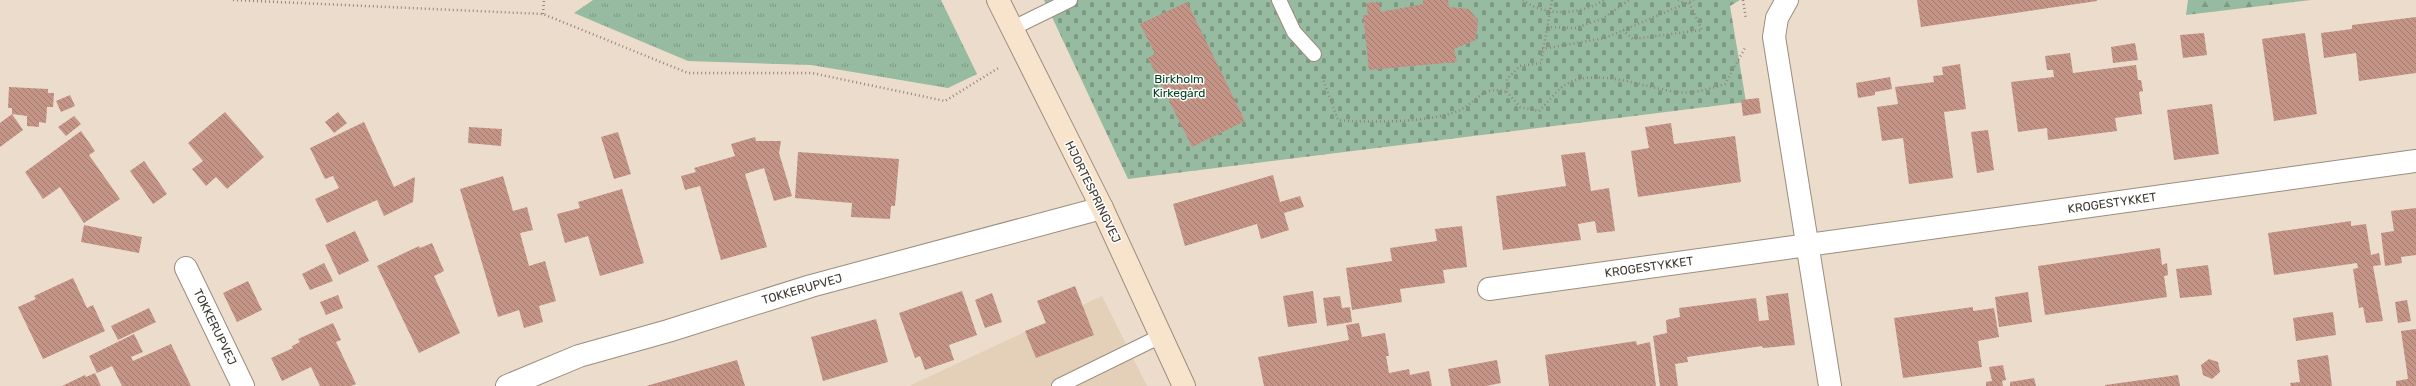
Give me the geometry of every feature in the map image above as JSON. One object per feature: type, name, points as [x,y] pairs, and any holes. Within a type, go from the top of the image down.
[{"type":"street","name":"HJORTESPRINGVEJ","points":[[998,0],[1102,208],[1184,386]]},
{"type":"street","points":[[1787,0],[1777,18],[1774,37],[1809,244],[1830,386]]},
{"type":"street","name":"KROGESTYKKET","points":[[1489,289],[2416,161]]},
{"type":"street","name":"TOKKERUPVEJ","points":[[507,386],[579,356],[668,331],[811,286],[1102,208]]},
{"type":"street","name":"TOKKERUPVEJ","points":[[186,268],[243,386]]},
{"type":"lane","points":[[1012,28],[1070,0]]},
{"type":"lane","points":[[1279,0],[1294,32],[1314,54]]},
{"type":"lane","points":[[1059,386],[1161,336]]},
{"type":"path","points":[[233,0],[543,14],[688,73],[812,73],[945,101],[1025,52]]},
{"type":"path","points":[[543,14],[544,0]]},
{"type":"path","points":[[1523,0],[1550,11],[1573,12],[1596,5],[1604,0]]},
{"type":"path","points":[[1507,92],[1507,79],[1520,66],[1541,63],[1542,49],[1552,0]]},
{"type":"path","points":[[1547,27],[1575,28],[1602,19],[1629,0]]},
{"type":"path","points":[[1678,0],[1685,4]]},
{"type":"path","points":[[1542,49],[1605,38],[1694,0]]},
{"type":"path","points":[[1743,0],[1747,27]]},
{"type":"path","points":[[1623,30],[1633,39],[1702,30],[1689,2]]},
{"type":"path","points":[[1314,54],[1338,120],[1366,123],[1438,116],[1461,109],[1482,93],[1496,89],[1507,92],[1520,107],[1539,111],[1565,85],[1587,78],[1614,79],[1677,92],[1698,92],[1725,84],[1745,51],[1746,45]]},
{"type":"shaded area","points":[[1102,296],[1147,386],[909,386]]},
{"type":"green space","points":[[593,0],[941,0],[977,74],[948,88],[811,65],[688,61],[574,13]]},
{"type":"green space","name":"Birkholm Kirkegård","points":[[1044,0],[1740,0],[1730,6],[1746,102],[1128,179]]},
{"type":"green space","points":[[2188,0],[2311,0],[2186,15]]},
{"type":"building","points":[[1423,0],[1448,0],[1449,7],[1469,9],[1478,21],[1476,40],[1454,49],[1457,62],[1369,70],[1363,15],[1368,15],[1366,3],[1379,2],[1381,12],[1423,4]]},
{"type":"building","points":[[1917,0],[2097,0],[2097,1],[1921,27]]},
{"type":"building","points":[[1187,2],[1245,121],[1192,147],[1148,58],[1155,54],[1140,24]]},
{"type":"building","points":[[2416,17],[2416,73],[2359,81],[2356,53],[2324,58],[2321,33],[2352,29],[2352,25]]},
{"type":"building","points":[[2204,33],[2207,55],[2183,58],[2180,35]]},
{"type":"building","points":[[2305,33],[2317,114],[2274,121],[2262,39]]},
{"type":"building","points":[[2135,43],[2138,60],[2113,63],[2111,47]]},
{"type":"building","points":[[2070,53],[2073,73],[2136,65],[2138,80],[2141,80],[2143,91],[2139,92],[2142,114],[2115,118],[2117,131],[2048,140],[2047,128],[2018,132],[2011,82],[2054,77],[2053,70],[2047,70],[2045,56]]},
{"type":"building","points":[[1960,64],[1966,109],[1944,112],[1953,178],[1909,184],[1903,138],[1882,141],[1877,107],[1898,104],[1895,87],[1934,82],[1933,76],[1943,75],[1942,67]]},
{"type":"building","points":[[1890,77],[1892,89],[1875,92],[1875,95],[1858,98],[1856,83]]},
{"type":"building","points":[[9,87],[48,89],[48,93],[54,93],[53,107],[47,107],[46,123],[39,122],[39,127],[27,126],[27,116],[12,114],[12,108],[8,108]]},
{"type":"building","points":[[70,95],[75,106],[61,112],[56,101]]},
{"type":"building","points":[[1759,98],[1761,113],[1743,116],[1741,100]]},
{"type":"building","points":[[2212,104],[2219,154],[2174,160],[2167,110]]},
{"type":"building","points":[[225,112],[264,157],[227,189],[216,177],[206,186],[192,169],[203,161],[188,143]]},
{"type":"building","points":[[338,112],[347,123],[334,133],[325,122]]},
{"type":"building","points":[[12,114],[23,130],[0,147],[0,123]]},
{"type":"building","points":[[74,116],[81,124],[66,136],[58,127]]},
{"type":"building","points":[[364,122],[394,187],[415,177],[413,202],[384,216],[377,200],[327,223],[315,199],[339,188],[333,176],[325,179],[310,148]]},
{"type":"building","points":[[1671,123],[1674,144],[1735,136],[1741,182],[1638,197],[1631,151],[1649,148],[1645,127]]},
{"type":"building","points":[[469,127],[502,129],[501,146],[468,143]]},
{"type":"building","points":[[1988,130],[1994,170],[1977,173],[1971,132]]},
{"type":"building","points":[[81,131],[95,151],[89,155],[120,199],[84,223],[60,187],[43,199],[25,172]]},
{"type":"building","points":[[618,132],[631,174],[614,179],[601,137]]},
{"type":"building","points":[[755,137],[756,141],[781,141],[779,153],[792,196],[774,201],[764,168],[745,174],[767,247],[721,260],[700,186],[685,190],[681,176],[696,172],[694,168],[735,156],[731,144]]},
{"type":"building","points":[[798,152],[899,159],[895,206],[891,206],[890,219],[851,217],[852,203],[795,198]]},
{"type":"building","points":[[1585,152],[1591,191],[1609,188],[1615,231],[1597,233],[1595,221],[1578,224],[1581,240],[1503,250],[1496,196],[1566,186],[1561,155]]},
{"type":"building","points":[[144,161],[167,194],[153,204],[130,171]]},
{"type":"building","points":[[1273,175],[1280,202],[1300,196],[1304,207],[1284,213],[1289,230],[1261,239],[1257,224],[1185,246],[1173,204]]},
{"type":"building","points":[[503,176],[513,211],[527,207],[533,230],[520,233],[529,266],[545,261],[556,301],[539,306],[543,322],[524,328],[519,310],[498,317],[460,189]]},
{"type":"building","points":[[622,189],[644,263],[600,276],[588,236],[565,243],[557,214],[580,208],[578,202]]},
{"type":"building","points":[[2416,208],[2416,255],[2401,257],[2402,263],[2385,266],[2381,233],[2394,231],[2391,211]]},
{"type":"building","points":[[2351,221],[2351,226],[2366,224],[2371,255],[2379,253],[2381,265],[2373,266],[2383,321],[2366,323],[2363,307],[2359,308],[2353,269],[2358,268],[2357,263],[2274,275],[2268,233]]},
{"type":"building","points":[[84,225],[142,237],[139,253],[81,242]]},
{"type":"building","points":[[1462,226],[1467,267],[1443,270],[1445,283],[1400,289],[1402,302],[1352,310],[1346,268],[1392,261],[1390,248],[1437,241],[1435,229]]},
{"type":"building","points":[[355,231],[369,261],[339,275],[325,245]]},
{"type":"building","points":[[432,243],[444,271],[434,276],[460,333],[419,353],[377,266],[419,246],[420,248]]},
{"type":"building","points":[[2160,248],[2162,265],[2167,263],[2168,275],[2164,276],[2167,297],[2045,315],[2038,266]]},
{"type":"building","points":[[324,263],[333,281],[310,290],[302,274]]},
{"type":"building","points":[[2208,265],[2212,295],[2180,298],[2176,269]]},
{"type":"building","points":[[73,278],[87,308],[93,305],[105,331],[43,359],[18,307],[36,299],[34,296]]},
{"type":"building","points":[[248,281],[262,310],[237,322],[223,293]]},
{"type":"building","points":[[1075,286],[1094,335],[1036,358],[1025,331],[1046,323],[1037,301]]},
{"type":"building","points":[[962,291],[977,335],[949,345],[954,360],[925,370],[920,356],[915,358],[899,313]]},
{"type":"building","points":[[1313,291],[1317,323],[1288,327],[1283,296]]},
{"type":"building","points":[[2028,292],[2032,322],[1999,327],[1995,297]]},
{"type":"building","points":[[992,293],[1002,322],[985,328],[975,300]]},
{"type":"building","points":[[1788,293],[1795,345],[1763,348],[1762,346],[1687,357],[1688,362],[1675,364],[1678,386],[1660,386],[1653,336],[1667,333],[1666,320],[1680,317],[1679,308],[1756,298],[1759,321],[1769,320],[1766,296]]},
{"type":"building","points":[[338,295],[343,308],[326,315],[320,302]]},
{"type":"building","points":[[1340,296],[1342,308],[1350,307],[1352,322],[1327,326],[1323,298]]},
{"type":"building","points":[[2407,300],[2411,321],[2398,323],[2395,302]]},
{"type":"building","points":[[1973,307],[1973,311],[1994,308],[1999,337],[1978,341],[1982,367],[1903,378],[1894,318]]},
{"type":"building","points":[[149,308],[156,322],[118,340],[111,326]]},
{"type":"building","points":[[2333,312],[2336,335],[2296,341],[2293,318]]},
{"type":"building","points":[[876,319],[888,362],[823,381],[811,337]]},
{"type":"building","points":[[333,323],[341,340],[336,342],[356,384],[351,386],[320,386],[311,367],[282,381],[271,358],[293,348],[292,346],[300,342],[298,339]]},
{"type":"building","points":[[1359,323],[1362,337],[1385,333],[1389,356],[1386,356],[1389,373],[1409,369],[1410,375],[1429,371],[1432,386],[1264,386],[1258,357],[1349,340],[1346,325]]},
{"type":"building","points":[[2416,329],[2416,386],[2396,386],[2396,381],[2408,379],[2401,331]]},
{"type":"building","points":[[134,334],[143,352],[131,357],[133,361],[171,344],[191,386],[122,386],[112,366],[97,373],[89,356]]},
{"type":"building","points":[[1636,341],[1637,345],[1650,342],[1656,386],[1549,386],[1545,355]]},
{"type":"building","points":[[2328,355],[2332,386],[2291,386],[2290,383],[2300,382],[2297,360]]},
{"type":"building","points":[[2209,359],[2218,362],[2220,372],[2212,379],[2203,375],[2201,365]]},
{"type":"building","points":[[737,360],[745,386],[646,386]]},
{"type":"building","points":[[1497,360],[1501,383],[1486,386],[1451,386],[1448,369]]},
{"type":"building","points":[[2003,365],[2006,380],[2002,381],[2003,386],[1986,386],[1986,382],[1992,381],[1989,367]]},
{"type":"building","points":[[95,373],[101,386],[62,386],[85,375],[86,377]]},
{"type":"building","points":[[2178,375],[2180,386],[2105,386],[2105,385]]},
{"type":"building","points":[[2034,378],[2036,386],[2010,386],[2010,382]]}]
